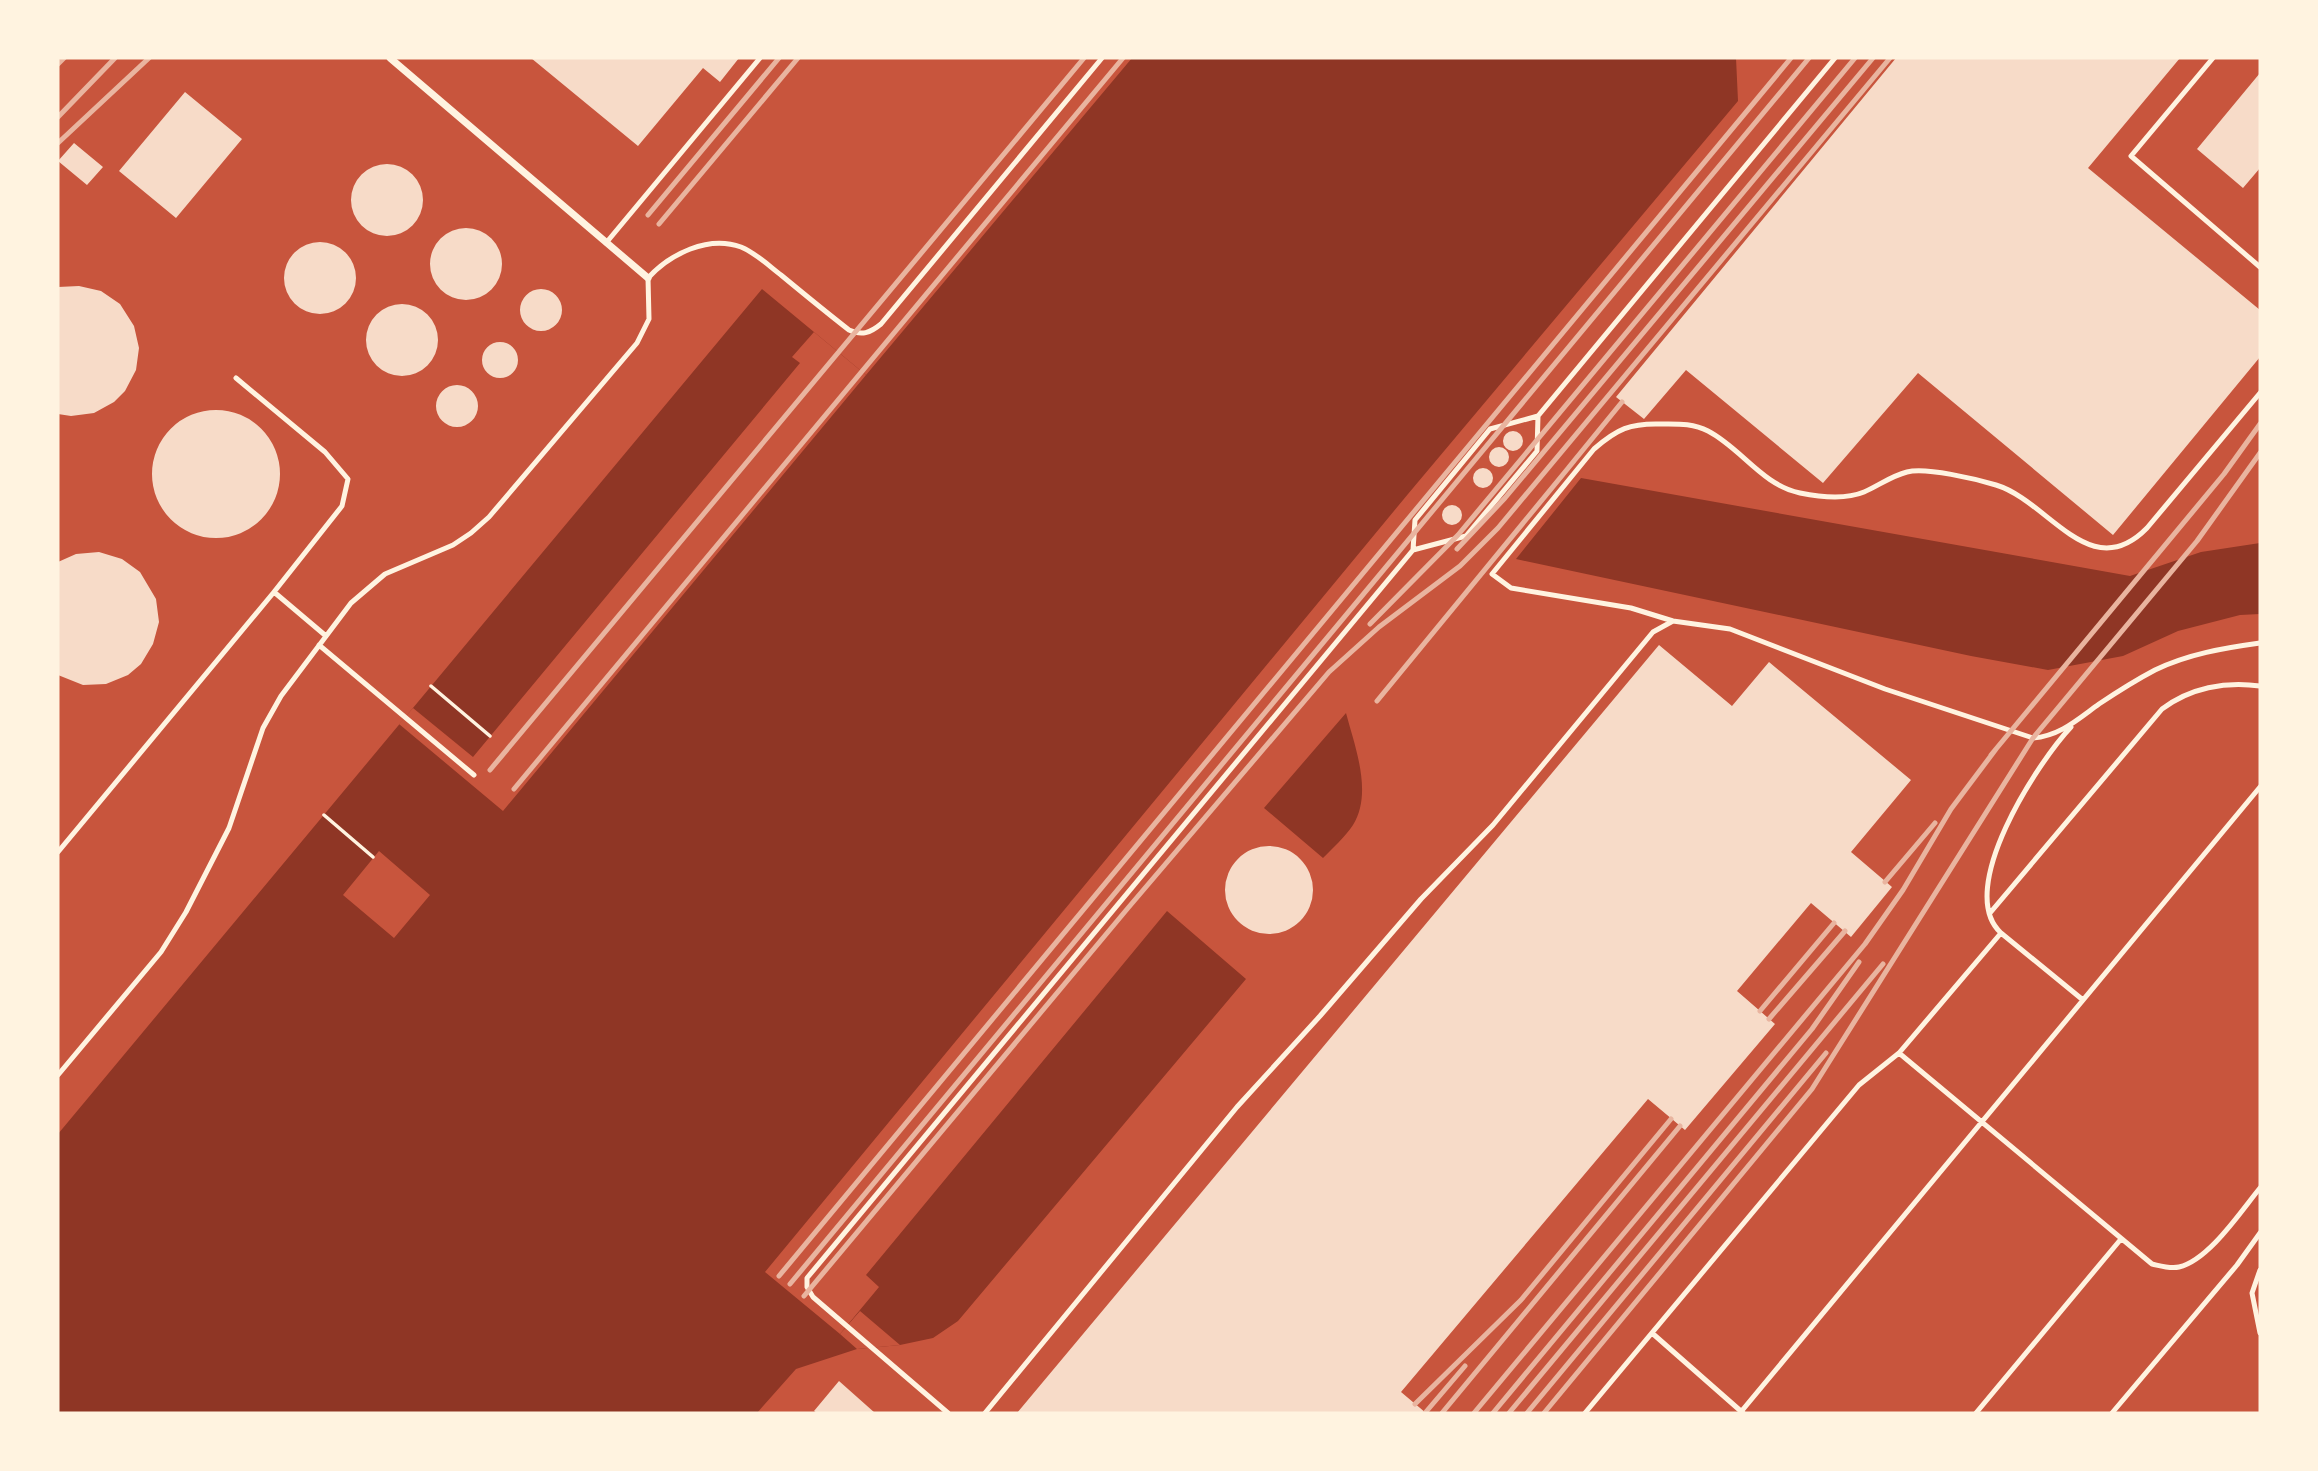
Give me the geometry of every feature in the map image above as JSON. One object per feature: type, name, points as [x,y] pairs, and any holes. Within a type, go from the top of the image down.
[{"type":"street","points":[[390,58],[648,278]]},
{"type":"lane","points":[[606,243],[760,58]]},
{"type":"lane","points":[[58,1075],[161,952],[186,912],[229,828],[263,728],[281,696],[351,603],[385,574],[453,545],[489,517],[637,343],[649,319],[648,278],[665,262],[698,247],[713,244],[739,246],[760,258],[849,330],[858,334],[873,330],[881,324],[1102,58]]},
{"type":"lane","points":[[1413,550],[1415,520],[1490,429],[1538,416],[1835,58]]},
{"type":"lane","points":[[2213,58],[2130,156],[2260,267]]},
{"type":"lane","points":[[58,852],[342,506],[348,479],[325,452],[236,378]]},
{"type":"lane","points":[[2260,393],[2147,528],[2136,539],[2123,546],[2095,547],[2083,542],[2029,502],[1997,485],[1922,470],[1901,474],[1852,496],[1800,492],[1767,477],[1707,430],[1688,425],[1647,424],[1625,427],[1610,435],[1594,449],[1492,574],[1511,588],[1631,608],[1673,621],[1730,629],[1885,689],[2033,738],[2056,733],[2120,690],[2157,670],[2189,657],[2260,643]]},
{"type":"lane","points":[[948,1413],[813,1297],[807,1287],[807,1279],[1413,550],[1466,536],[1538,451],[1538,416]]},
{"type":"lane","points":[[274,592],[326,636]]},
{"type":"lane","points":[[985,1413],[1237,1107],[1420,900],[1493,825],[1653,632],[1673,621]]},
{"type":"lane","points":[[319,645],[474,775]]},
{"type":"lane","points":[[1989,914],[2162,709],[2173,700],[2208,687],[2260,687]]},
{"type":"lane","points":[[2078,720],[2042,763],[2008,821],[1990,877],[1987,896],[1992,923],[2001,933],[2083,1000]]},
{"type":"lane","points":[[1652,1333],[1741,1413],[2260,787]]},
{"type":"lane","points":[[1585,1413],[1859,1085],[1899,1053],[2001,933]]},
{"type":"lane","points":[[1899,1053],[2152,1264],[2178,1267],[2190,1263],[2215,1241],[2260,1188]]},
{"type":"lane","points":[[2112,1413],[2237,1265],[2260,1233]]},
{"type":"lane","points":[[1976,1413],[2121,1239]]},
{"type":"lane","points":[[2260,1270],[2252,1293],[2260,1333]]},
{"type":"path","points":[[431,686],[490,736]]},
{"type":"path","points":[[324,815],[373,857]]},
{"type":"shaded area","points":[[1132,58],[1736,58],[1738,101],[1408,494],[765,1272],[840,1334],[879,1287],[866,1275],[1167,911],[1246,979],[958,1321],[933,1338],[900,1345],[857,1349],[796,1369],[757,1413],[58,1413],[58,1134],[762,289],[866,375]]},
{"type":"shaded area","points":[[1581,478],[2130,576],[2201,552],[2260,543],[2260,614],[2240,615],[2178,631],[2123,656],[2048,670],[1516,559]]},
{"type":"shaded area","points":[[1346,713],[1360,770],[1362,799],[1353,825],[1323,858],[1264,808]]},
{"type":"pier","points":[[814,332],[866,375],[503,811],[399,724],[413,708],[473,757],[800,363],[792,357]]},
{"type":"pier","points":[[379,851],[430,895],[394,938],[343,895]]},
{"type":"pier","points":[[860,1311],[900,1345],[857,1349],[840,1334]]},
{"type":"building","points":[[531,58],[739,58],[720,82],[703,68],[638,146]]},
{"type":"building","points":[[1896,58],[2180,58],[2088,168],[2260,310],[2260,357],[2113,535],[1918,373],[1823,483],[1686,370],[1644,419],[1616,397]]},
{"type":"building","points":[[2260,73],[2260,168],[2243,188],[2197,149]]},
{"type":"building","points":[[185,92],[242,139],[176,218],[119,171]]},
{"type":"building","points":[[74,143],[103,167],[87,185],[58,161]]},
{"type":"building","points":[[387,164],[407,170],[417,180],[423,200],[417,220],[407,230],[387,236],[367,230],[357,220],[351,200],[357,180],[367,170]]},
{"type":"building","points":[[466,228],[486,234],[496,244],[502,264],[496,284],[486,294],[466,300],[446,294],[436,284],[430,264],[436,244],[446,234]]},
{"type":"building","points":[[320,242],[340,248],[350,258],[356,278],[350,298],[340,308],[320,314],[300,308],[290,298],[284,278],[290,258],[300,248]]},
{"type":"building","points":[[79,286],[101,291],[120,304],[134,326],[139,348],[136,370],[125,391],[114,402],[94,413],[71,416],[58,414],[58,287]]},
{"type":"building","points":[[541,289],[556,295],[562,310],[556,325],[541,331],[526,325],[520,310],[526,295]]},
{"type":"building","points":[[402,304],[422,310],[432,320],[438,340],[432,360],[422,370],[402,376],[382,370],[372,360],[366,340],[372,320],[382,310]]},
{"type":"building","points":[[500,342],[513,347],[518,360],[513,373],[500,378],[487,373],[482,360],[487,347]]},
{"type":"building","points":[[457,385],[472,391],[478,406],[472,421],[457,427],[442,421],[436,406],[442,391]]},
{"type":"building","points":[[216,410],[240,415],[261,429],[275,450],[280,474],[275,498],[261,519],[240,533],[216,538],[192,533],[171,519],[157,498],[152,474],[157,450],[171,429],[192,415]]},
{"type":"building","points":[[1513,431],[1520,434],[1523,441],[1520,448],[1513,451],[1506,448],[1503,441],[1506,434]]},
{"type":"building","points":[[1499,447],[1506,450],[1509,457],[1506,464],[1499,467],[1492,464],[1489,457],[1492,450]]},
{"type":"building","points":[[1483,468],[1490,471],[1493,478],[1490,485],[1483,488],[1476,485],[1473,478],[1476,471]]},
{"type":"building","points":[[1452,505],[1459,508],[1462,515],[1459,522],[1452,525],[1445,522],[1442,515],[1445,508]]},
{"type":"building","points":[[99,552],[122,559],[140,572],[156,599],[159,622],[153,644],[141,664],[128,675],[106,684],[83,685],[58,675],[58,562],[76,554]]},
{"type":"building","points":[[1659,645],[1732,706],[1769,662],[1911,780],[1851,852],[1892,887],[1851,937],[1811,903],[1737,991],[1775,1024],[1685,1130],[1648,1099],[1401,1392],[1426,1413],[1017,1413]]},
{"type":"building","points":[[1269,846],[1286,850],[1300,859],[1309,873],[1313,890],[1309,907],[1300,921],[1286,930],[1269,934],[1252,930],[1238,921],[1229,907],[1225,890],[1229,873],[1238,859],[1252,850]]},
{"type":"building","points":[[839,1381],[875,1413],[814,1411]]},
{"type":"railway","points":[[58,64],[64,58]]},
{"type":"railway","points":[[58,117],[115,58]]},
{"type":"railway","points":[[58,143],[149,58]]},
{"type":"railway","points":[[648,215],[779,58]]},
{"type":"railway","points":[[659,224],[798,58]]},
{"type":"railway","points":[[490,770],[1084,58]]},
{"type":"railway","points":[[514,789],[1123,58]]},
{"type":"railway","points":[[779,1276],[1791,58]]},
{"type":"railway","points":[[790,1284],[1809,58]]},
{"type":"railway","points":[[1370,624],[1458,535],[1855,58]]},
{"type":"railway","points":[[1457,549],[1505,498],[1873,58]]},
{"type":"railway","points":[[804,1296],[1329,672],[1379,627],[1460,566],[1498,528],[1890,58]]},
{"type":"railway","points":[[1569,467],[1622,402]]},
{"type":"railway","points":[[1991,755],[2224,474],[2260,424]]},
{"type":"railway","points":[[1544,1413],[1812,1089],[2033,738],[2197,541],[2260,453]]},
{"type":"railway","points":[[1377,701],[1574,461]]},
{"type":"railway","points":[[1474,1413],[1865,944],[1903,890],[1951,809],[1996,749]]},
{"type":"railway","points":[[1885,882],[1935,823]]},
{"type":"railway","points":[[1760,1011],[1834,923]]},
{"type":"railway","points":[[1769,1019],[1845,931]]},
{"type":"railway","points":[[1493,1413],[1812,1029],[1859,962]]},
{"type":"railway","points":[[1509,1413],[1883,964]]},
{"type":"railway","points":[[1527,1413],[1826,1053]]},
{"type":"railway","points":[[1415,1404],[1521,1300],[1671,1119]]},
{"type":"railway","points":[[1442,1413],[1680,1126]]},
{"type":"railway","points":[[1425,1413],[1465,1366]]}]
